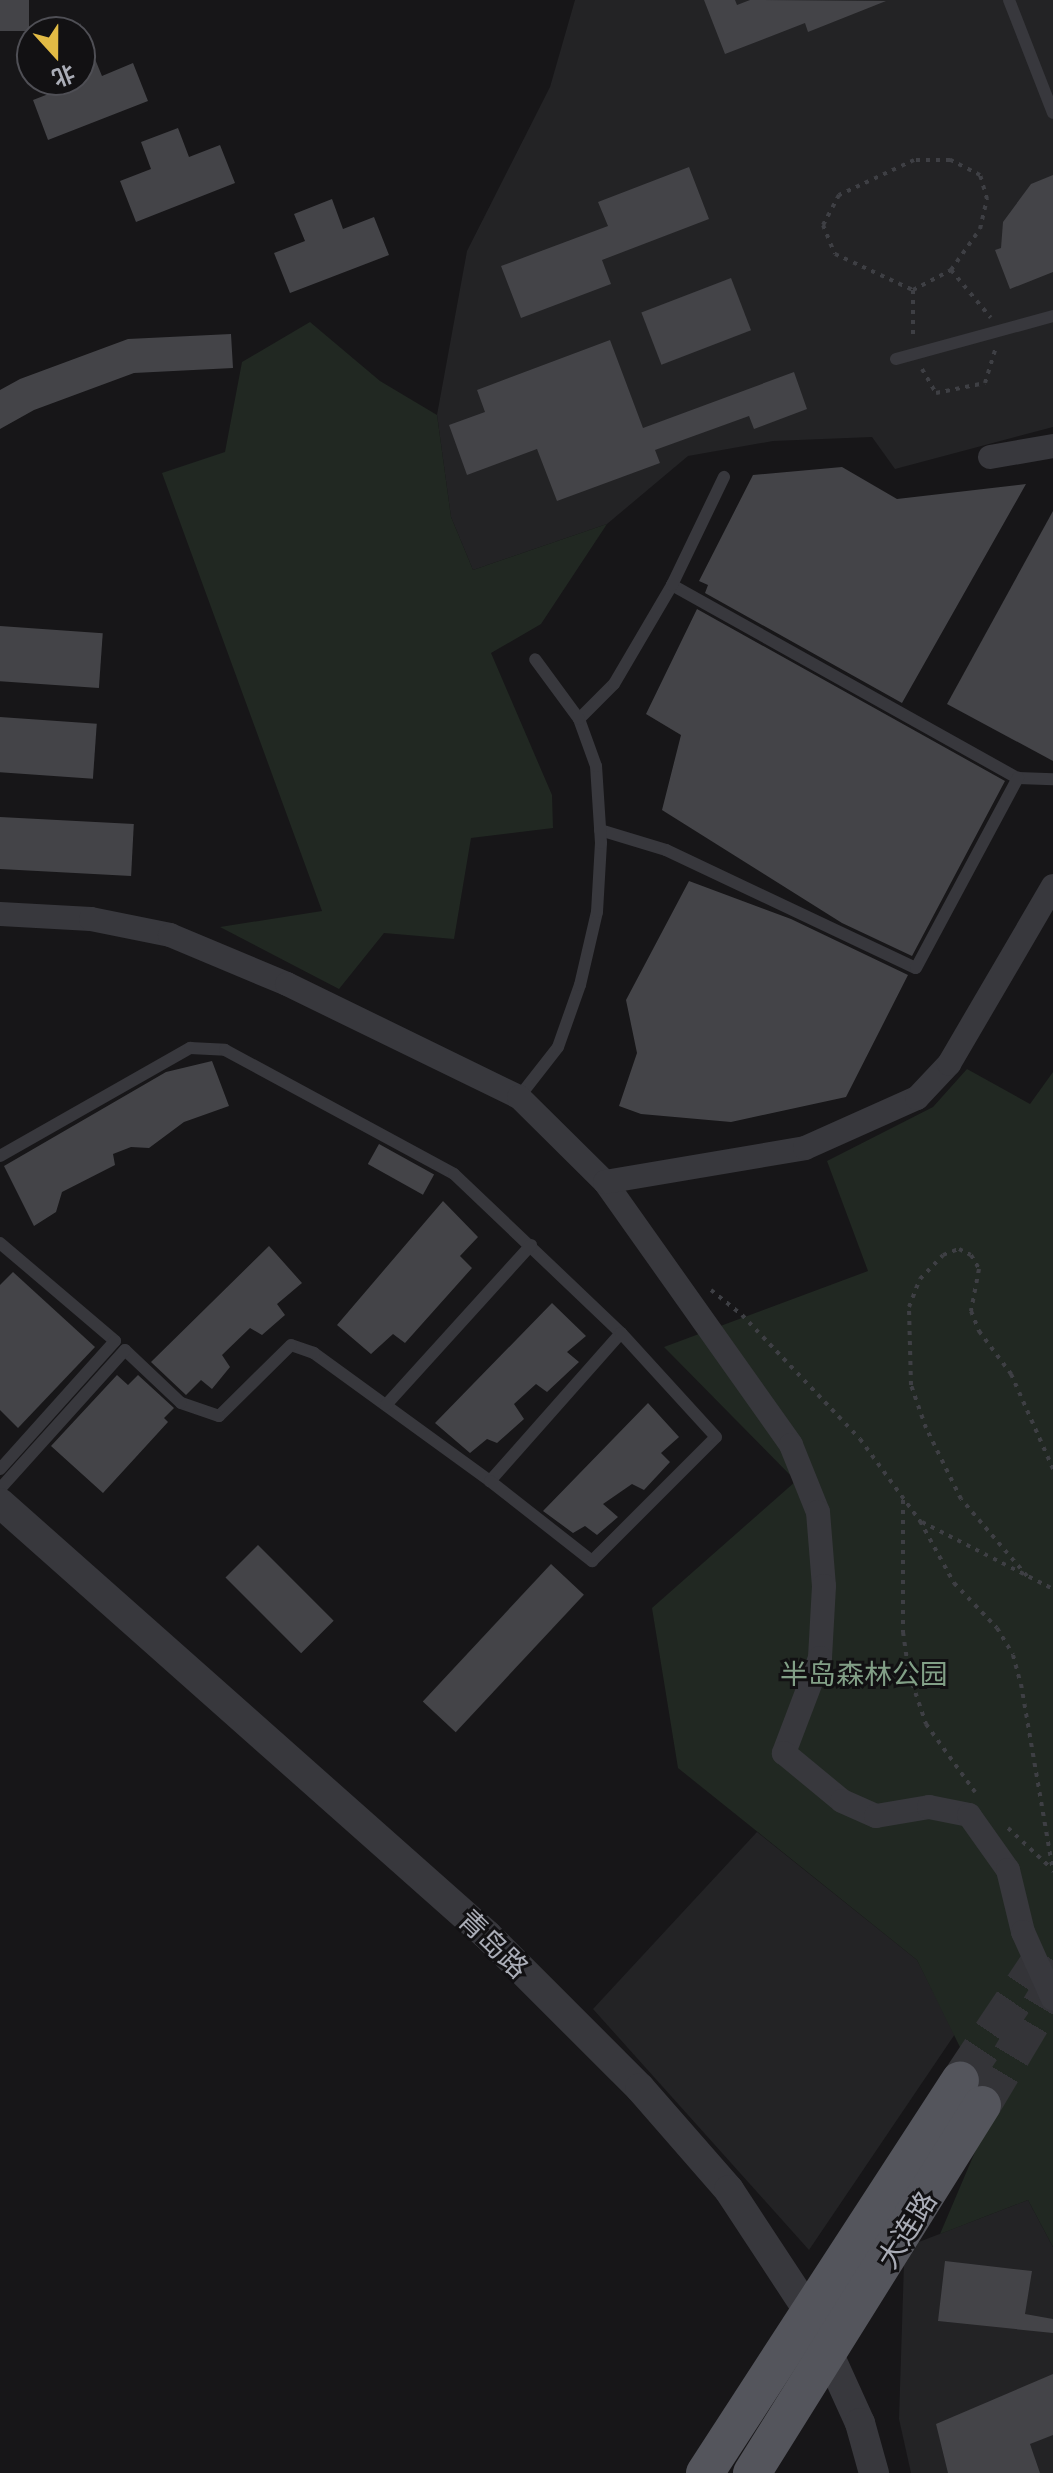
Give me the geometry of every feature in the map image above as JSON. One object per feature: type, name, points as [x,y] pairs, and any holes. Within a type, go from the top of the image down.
[{"type":"main road","name":"大连路","points":[[705,2473],[811,2315],[971,2093],[830,2353],[752,2473]]},
{"type":"street","points":[[990,457],[1053,446]]},
{"type":"street","points":[[605,1182],[805,1148],[917,1098],[949,1064],[1053,886]]},
{"type":"street","points":[[0,914],[91,919],[170,935],[287,984],[519,1097],[605,1182],[791,1445],[818,1512],[824,1586],[820,1658],[784,1753],[842,1801],[876,1816],[929,1807],[969,1815],[1008,1870],[1023,1932],[1053,1999]]},
{"type":"street","name":"青岛路","points":[[0,1503],[487,1935],[640,2088],[729,2190],[811,2315],[860,2423],[874,2473]]},
{"type":"lane","points":[[1009,0],[1053,113]]},
{"type":"lane","points":[[896,359],[1053,316]]},
{"type":"lane","points":[[579,719],[614,684],[672,585],[724,477]]},
{"type":"lane","points":[[672,585],[1018,778],[1053,779]]},
{"type":"lane","points":[[519,1097],[558,1047],[580,985],[597,912],[600,830],[596,766],[579,719],[535,659]]},
{"type":"lane","points":[[600,830],[666,850],[916,968],[1018,778]]},
{"type":"lane","points":[[0,1156],[171,1057],[207,1046],[225,1050],[454,1174],[621,1333],[716,1437],[592,1561],[490,1481],[314,1353],[291,1345],[219,1416],[181,1403],[115,1341],[0,1243]]},
{"type":"lane","points":[[386,1405],[531,1245]]},
{"type":"lane","points":[[490,1481],[621,1333]]},
{"type":"lane","points":[[0,1469],[115,1341]]},
{"type":"lane","points":[[0,1489],[125,1350]]},
{"type":"path","points":[[914,160],[950,160],[980,175],[987,199],[980,229],[951,270],[913,290],[835,254],[823,225],[839,195],[914,160]]},
{"type":"path","points":[[913,290],[913,354],[936,393],[985,383],[1001,330],[951,270]]},
{"type":"path","points":[[1027,1576],[961,1499],[926,1428],[911,1385],[909,1307],[920,1279],[943,1255],[959,1249],[971,1255],[979,1269],[971,1311],[979,1331],[1011,1374],[1053,1469]]},
{"type":"path","points":[[677,1281],[711,1290],[742,1315],[860,1439],[920,1521],[954,1583],[997,1628],[1013,1655],[1053,1870]]},
{"type":"path","points":[[903,1497],[903,1632],[909,1674],[926,1724],[946,1757],[983,1801]]},
{"type":"path","points":[[920,1521],[1053,1589]]},
{"type":"path","points":[[1004,1825],[1053,1870]]},
{"type":"shaded area","points":[[575,0],[1053,0],[1053,427],[895,469],[872,437],[773,441],[688,456],[607,524],[473,570],[451,517],[437,415],[467,251],[550,87]]},
{"type":"shaded area","points":[[757,1832],[917,1960],[955,2034],[809,2250],[593,2009]]},
{"type":"shaded area","points":[[1028,2200],[1053,2247],[1053,2473],[911,2473],[899,2419],[904,2263],[911,2245]]},
{"type":"green space","points":[[310,322],[380,381],[437,415],[451,517],[473,570],[607,524],[541,624],[491,653],[552,795],[553,828],[471,838],[454,939],[384,933],[339,989],[220,927],[322,911],[162,473],[225,452],[242,362]]},
{"type":"green space","name":"半岛森林公园","points":[[967,1069],[1030,1104],[1053,1072],[1053,2247],[1028,2200],[940,2234],[992,2112],[917,1960],[678,1768],[652,1608],[796,1481],[664,1347],[868,1271],[827,1161],[933,1107]]},
{"type":"building","points":[[0,0],[29,0],[29,16],[16,16],[16,31],[0,31]]},
{"type":"building","points":[[704,0],[735,0],[737,5],[750,0],[886,1],[808,32],[805,23],[725,54]]},
{"type":"building","points":[[96,62],[102,76],[133,63],[148,101],[48,140],[33,100],[43,96],[96,96]]},
{"type":"building","points":[[178,128],[189,157],[220,145],[235,183],[136,222],[120,181],[151,169],[141,142]]},
{"type":"building","points":[[689,167],[709,219],[602,260],[611,284],[521,318],[501,266],[608,226],[598,202]]},
{"type":"building","points":[[1053,175],[1053,272],[1010,289],[995,250],[1001,248],[1003,222],[1031,184]]},
{"type":"building","points":[[332,199],[343,229],[374,217],[389,255],[290,293],[274,253],[305,241],[294,214]]},
{"type":"building","points":[[731,278],[751,330],[661,365],[641,312]]},
{"type":"building","points":[[231,334],[233,368],[134,373],[34,410],[0,429],[0,390],[20,379],[128,339]]},
{"type":"building","points":[[610,340],[643,428],[794,372],[807,409],[754,429],[749,416],[655,450],[660,463],[557,501],[537,449],[467,475],[449,425],[485,412],[477,390]]},
{"type":"building","points":[[842,467],[897,499],[1026,484],[902,703],[705,593],[708,585],[699,581],[753,475]]},
{"type":"building","points":[[1053,511],[1053,761],[947,704]]},
{"type":"building","points":[[697,609],[1005,781],[912,956],[842,923],[662,810],[681,735],[646,714]]},
{"type":"building","points":[[0,626],[103,633],[99,688],[0,681]]},
{"type":"building","points":[[0,717],[97,724],[93,779],[0,772]]},
{"type":"building","points":[[0,817],[134,824],[131,876],[0,869]]},
{"type":"building","points":[[689,881],[791,919],[908,975],[846,1097],[731,1122],[641,1114],[619,1106],[637,1053],[626,1000]]},
{"type":"building","points":[[212,1061],[229,1106],[184,1122],[149,1148],[131,1147],[113,1154],[115,1165],[62,1192],[56,1212],[34,1226],[4,1166],[166,1072]]},
{"type":"building","points":[[379,1144],[434,1175],[423,1195],[368,1164]]},
{"type":"building","points":[[443,1201],[478,1237],[460,1256],[472,1268],[405,1343],[393,1334],[371,1354],[337,1325]]},
{"type":"building","points":[[269,1246],[302,1283],[277,1304],[285,1315],[262,1335],[250,1328],[222,1355],[230,1367],[212,1389],[201,1380],[186,1395],[151,1362]]},
{"type":"building","points":[[13,1272],[95,1347],[18,1428],[0,1410],[0,1285]]},
{"type":"building","points":[[552,1303],[586,1336],[567,1352],[579,1362],[547,1392],[536,1384],[514,1404],[524,1419],[497,1443],[487,1439],[470,1453],[435,1423]]},
{"type":"building","points":[[117,1375],[128,1385],[138,1375],[174,1408],[164,1418],[168,1422],[103,1493],[51,1446]]},
{"type":"building","points":[[648,1403],[679,1437],[661,1453],[670,1462],[644,1490],[632,1484],[603,1504],[618,1517],[597,1535],[585,1526],[573,1533],[543,1511]]},
{"type":"building","points":[[258,1545],[334,1621],[301,1653],[225,1578]]},
{"type":"building","points":[[551,1564],[584,1595],[456,1732],[423,1701]]},
{"type":"building","points":[[945,2261],[1032,2271],[1025,2314],[1053,2319],[1053,2333],[938,2321]]},
{"type":"building","points":[[1053,2374],[1053,2435],[1030,2444],[1040,2473],[948,2473],[936,2424]]},
{"type":"tunnel","points":[[960,2081],[1053,1942]]},
{"type":"tunnel","points":[[982,2105],[1053,1986]]}]
